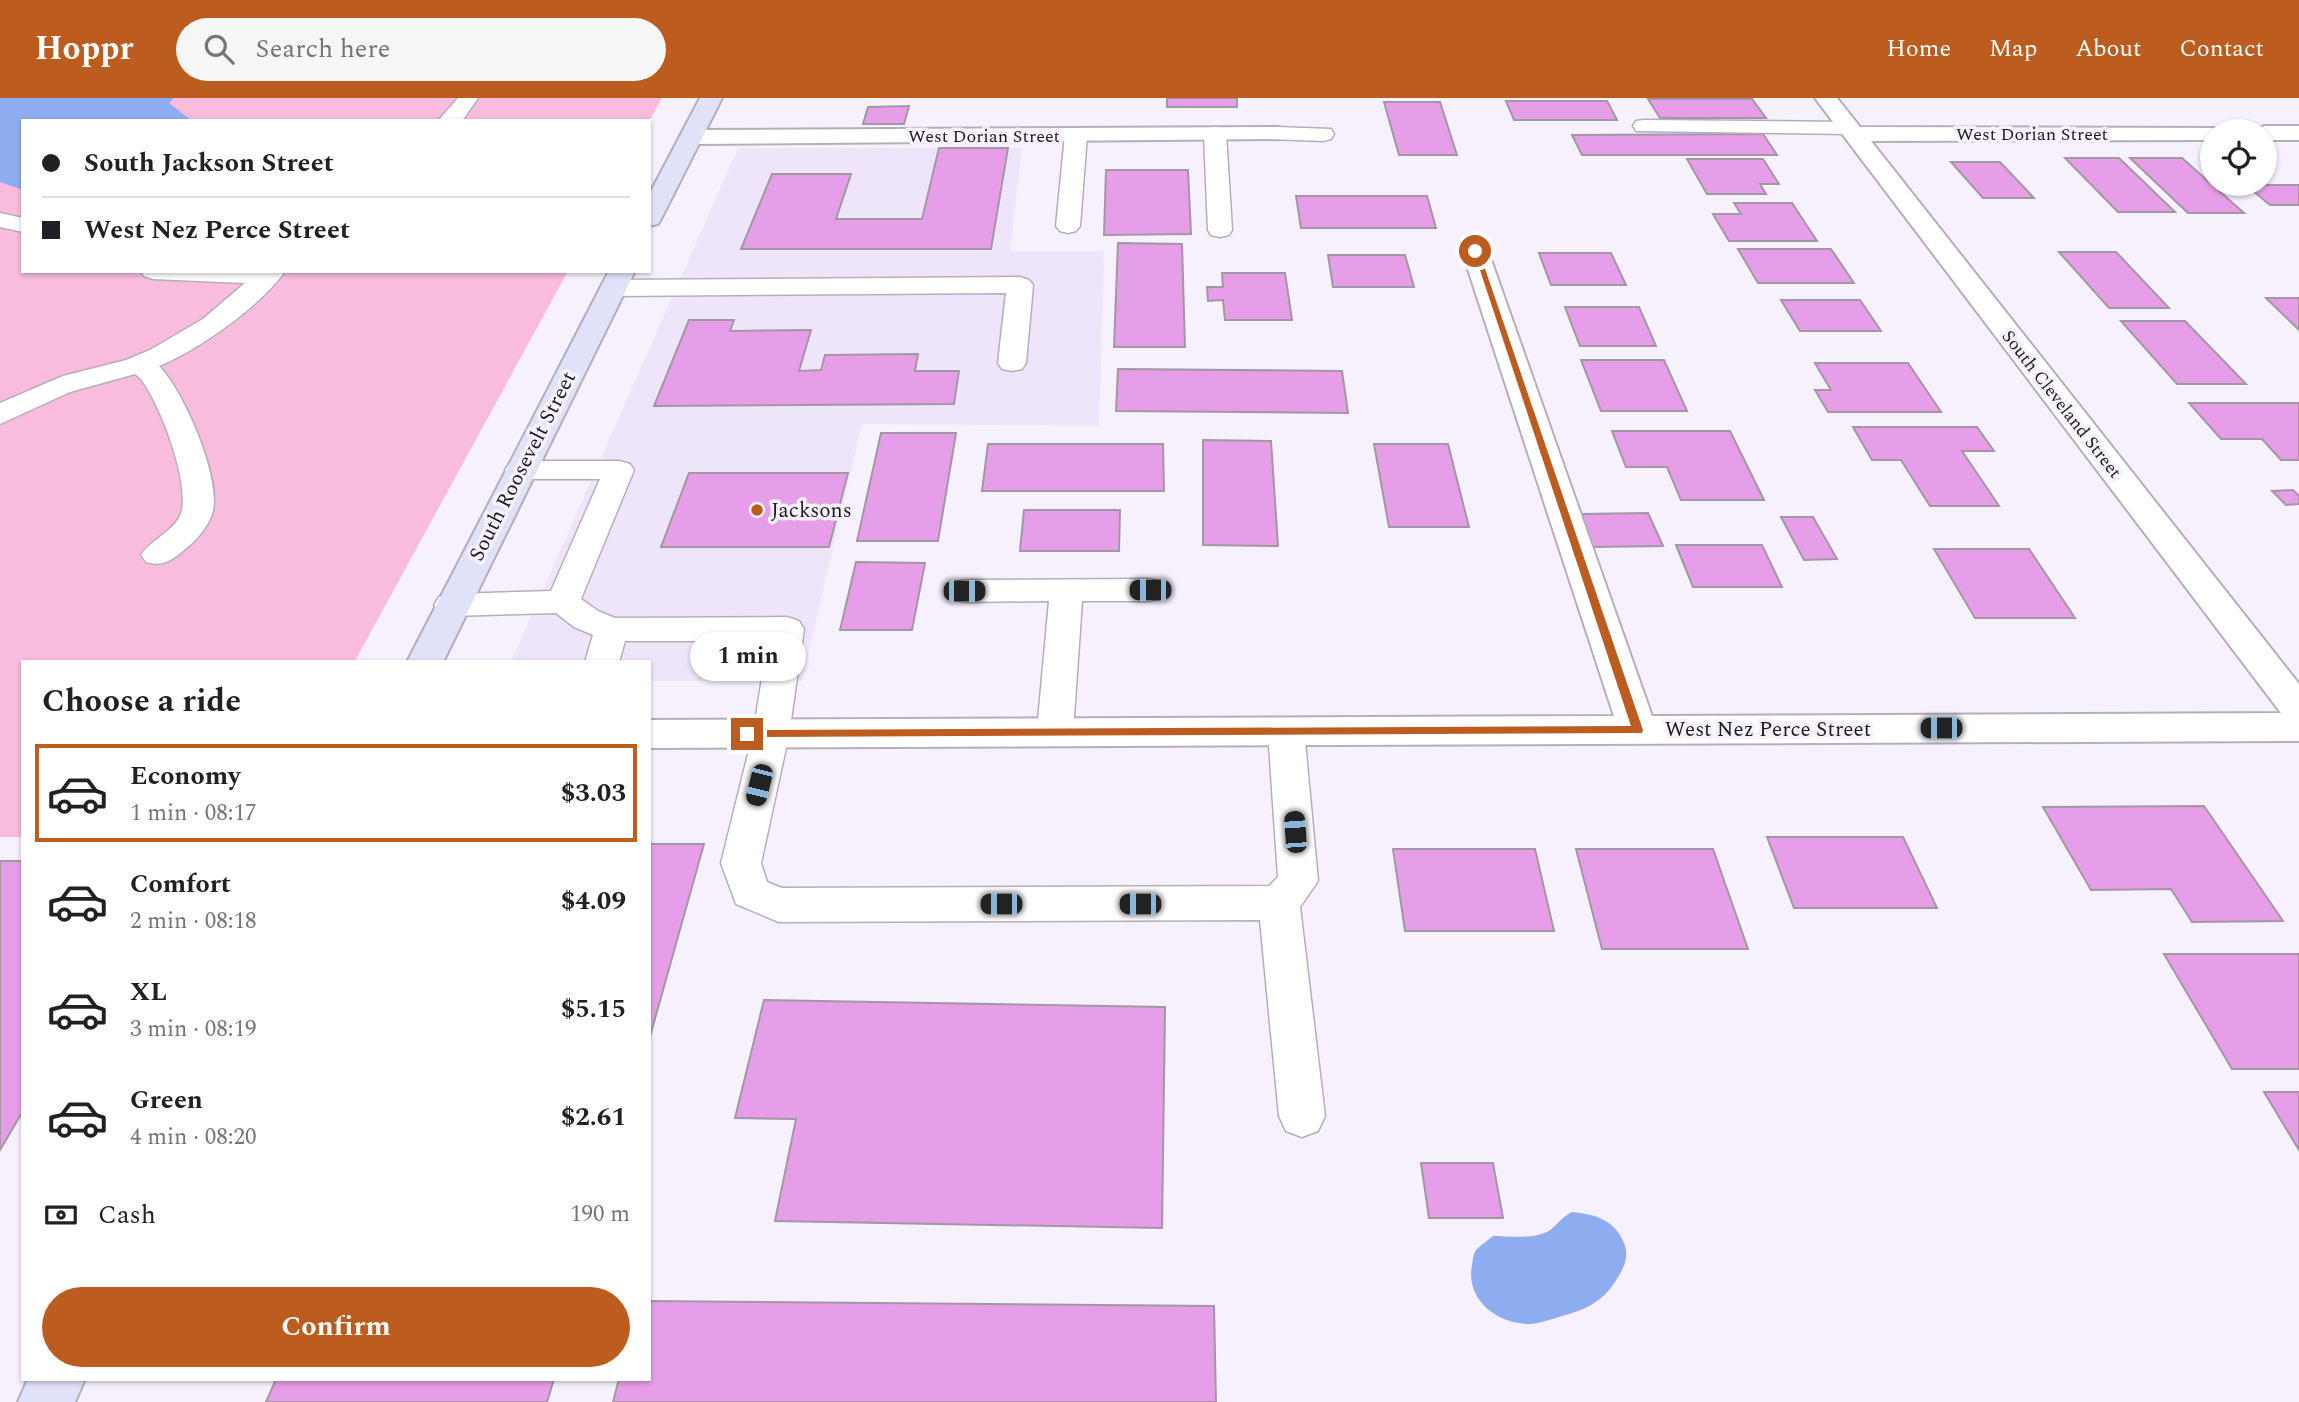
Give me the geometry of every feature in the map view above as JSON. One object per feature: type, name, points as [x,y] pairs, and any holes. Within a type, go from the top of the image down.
[{"type":"street","points":[[651,215],[711,98]]},
{"type":"street","name":"South Cleveland Street","points":[[1826,98],[2299,710]]},
{"type":"street","name":"West Dorian Street","points":[[1849,131],[2200,133]]},
{"type":"street","points":[[2277,133],[2299,133]]},
{"type":"street","name":"West Dorian Street","points":[[692,137],[1277,134]]},
{"type":"street","points":[[1475,251],[1638,730]]},
{"type":"street","name":"South Roosevelt Street","points":[[426,660],[617,279]]},
{"type":"street","name":"West Nez Perce Street","points":[[651,734],[2299,727]]},
{"type":"street","points":[[46,1402],[57,1381]]},
{"type":"lane","points":[[451,119],[468,98]]},
{"type":"lane","points":[[1644,126],[1849,131]]},
{"type":"lane","points":[[1215,134],[1220,230]]},
{"type":"lane","points":[[1277,134],[1323,134]]},
{"type":"lane","points":[[1068,226],[1076,135]]},
{"type":"lane","points":[[0,220],[21,225]]},
{"type":"lane","points":[[231,273],[270,274]]},
{"type":"lane","points":[[0,415],[26,400],[68,383],[139,364],[172,351],[234,308],[270,274]]},
{"type":"lane","points":[[617,279],[1020,285],[1012,363]]},
{"type":"lane","points":[[139,364],[154,377],[173,417],[197,481],[197,512],[179,539],[158,555]]},
{"type":"lane","points":[[520,470],[619,470],[563,602]]},
{"type":"lane","points":[[1055,732],[1066,590]]},
{"type":"lane","points":[[964,591],[1150,590]]},
{"type":"lane","points":[[452,605],[563,602],[586,619],[606,646],[787,629],[771,734],[741,863],[750,892],[779,905],[1279,903]]},
{"type":"lane","points":[[1286,732],[1298,881],[1279,903],[1302,1116]]},
{"type":"shaded area","points":[[0,98],[662,98],[650,119],[21,119],[21,273],[567,273],[356,660],[21,660],[21,837],[0,837]]},
{"type":"shaded area","points":[[738,148],[1022,148],[1010,251],[1104,251],[1099,426],[862,424],[802,681],[651,681],[651,660],[512,660]]},
{"type":"water","points":[[0,98],[174,98],[169,103],[189,119],[21,119],[21,189],[0,182]]},
{"type":"water","points":[[1572,1212],[1589,1214],[1610,1224],[1624,1243],[1625,1263],[1610,1289],[1599,1300],[1585,1308],[1531,1324],[1507,1320],[1486,1308],[1474,1289],[1471,1278],[1476,1250],[1493,1236],[1522,1237],[1544,1233]]},
{"type":"building","points":[[1167,98],[1237,98],[1237,107],[1167,107]]},
{"type":"building","points":[[1648,99],[1752,99],[1766,118],[1660,118]]},
{"type":"building","points":[[1506,101],[1607,101],[1617,120],[1514,120]]},
{"type":"building","points":[[1384,102],[1440,102],[1457,155],[1399,155]]},
{"type":"building","points":[[909,106],[904,124],[863,124],[868,107]]},
{"type":"building","points":[[1763,134],[1777,155],[1582,155],[1572,135]]},
{"type":"building","points":[[939,148],[1008,148],[991,249],[741,249],[772,174],[851,174],[836,219],[922,219]]},
{"type":"building","points":[[2065,158],[2119,158],[2175,212],[2118,212]]},
{"type":"building","points":[[2130,158],[2182,158],[2200,174],[2200,196],[2225,196],[2244,213],[2188,213]]},
{"type":"building","points":[[1687,159],[1763,159],[1779,184],[1760,184],[1766,194],[1707,194]]},
{"type":"building","points":[[1951,162],[2000,162],[2034,198],[1983,198]]},
{"type":"building","points":[[1106,170],[1188,170],[1191,234],[1104,235]]},
{"type":"building","points":[[2277,185],[2299,185],[2299,205],[2270,205],[2259,196],[2277,196]]},
{"type":"building","points":[[1296,196],[1427,196],[1436,228],[1301,228]]},
{"type":"building","points":[[1734,203],[1792,203],[1817,241],[1729,241],[1713,214],[1741,214]]},
{"type":"building","points":[[1118,243],[1182,244],[1185,347],[1114,347]]},
{"type":"building","points":[[1738,249],[1831,249],[1854,283],[1758,283]]},
{"type":"building","points":[[2059,252],[2116,252],[2169,308],[2109,308]]},
{"type":"building","points":[[1539,253],[1611,253],[1626,285],[1551,285]]},
{"type":"building","points":[[1328,255],[1405,255],[1414,287],[1333,287]]},
{"type":"building","points":[[1222,273],[1285,273],[1292,320],[1225,320],[1223,300],[1208,301],[1207,287],[1223,287]]},
{"type":"building","points":[[2266,298],[2299,298],[2299,330]]},
{"type":"building","points":[[1781,300],[1860,300],[1881,331],[1800,331]]},
{"type":"building","points":[[1565,307],[1639,307],[1656,346],[1580,346]]},
{"type":"building","points":[[689,320],[734,320],[730,331],[811,330],[799,371],[821,370],[825,355],[918,354],[915,371],[959,371],[954,404],[654,406]]},
{"type":"building","points":[[2121,321],[2185,321],[2246,384],[2177,384]]},
{"type":"building","points":[[1581,360],[1664,360],[1687,411],[1601,411]]},
{"type":"building","points":[[1815,363],[1908,363],[1941,412],[1828,412],[1815,390],[1831,390]]},
{"type":"building","points":[[1118,369],[1342,371],[1348,413],[1116,411]]},
{"type":"building","points":[[2189,403],[2299,403],[2299,460],[2281,460],[2262,439],[2221,439]]},
{"type":"building","points":[[1853,427],[1977,427],[1994,451],[1962,451],[1999,506],[1930,506],[1901,460],[1872,460]]},
{"type":"building","points":[[1612,431],[1730,431],[1764,500],[1681,500],[1667,467],[1626,467]]},
{"type":"building","points":[[881,433],[956,433],[938,541],[857,541]]},
{"type":"building","points":[[1203,440],[1271,441],[1278,546],[1203,545]]},
{"type":"building","points":[[988,444],[1163,444],[1164,491],[982,491]]},
{"type":"building","points":[[1374,444],[1448,444],[1469,527],[1389,527]]},
{"type":"building","name":"Jacksons","points":[[689,473],[848,473],[829,547],[661,547]]},
{"type":"building","points":[[2293,490],[2299,496],[2299,504],[2286,505],[2272,491]]},
{"type":"building","points":[[1024,510],[1120,510],[1119,551],[1020,551]]},
{"type":"building","points":[[1648,513],[1663,546],[1592,547],[1580,514]]},
{"type":"building","points":[[1781,517],[1813,517],[1837,559],[1804,560]]},
{"type":"building","points":[[1676,545],[1762,545],[1782,587],[1693,587]]},
{"type":"building","points":[[1934,549],[2029,549],[2075,618],[1975,618]]},
{"type":"building","points":[[856,562],[925,563],[912,630],[840,630]]},
{"type":"building","points":[[2204,806],[2283,921],[2192,922],[2171,889],[2091,890],[2043,807]]},
{"type":"building","points":[[1767,837],[1903,837],[1937,908],[1794,908]]},
{"type":"building","points":[[651,844],[704,844],[651,1033]]},
{"type":"building","points":[[1393,849],[1535,849],[1554,931],[1405,931]]},
{"type":"building","points":[[1576,849],[1713,849],[1748,949],[1602,949]]},
{"type":"building","points":[[0,861],[21,861],[21,1114],[0,1150]]},
{"type":"building","points":[[2164,954],[2299,954],[2299,1069],[2232,1069]]},
{"type":"building","points":[[764,1000],[1165,1007],[1162,1228],[775,1221],[796,1119],[735,1118]]},
{"type":"building","points":[[2264,1092],[2299,1092],[2299,1150]]},
{"type":"building","points":[[1421,1163],[1493,1163],[1503,1218],[1429,1218]]},
{"type":"building","points":[[651,1301],[1214,1306],[1216,1402],[613,1402],[618,1381],[651,1381]]},
{"type":"building","points":[[275,1381],[553,1381],[547,1402],[266,1402]]},
{"type":"place","name":"Jacksons","points":[[757,510]]},
{"type":"route","points":[[747,734],[1638,730],[1475,251]]}]
